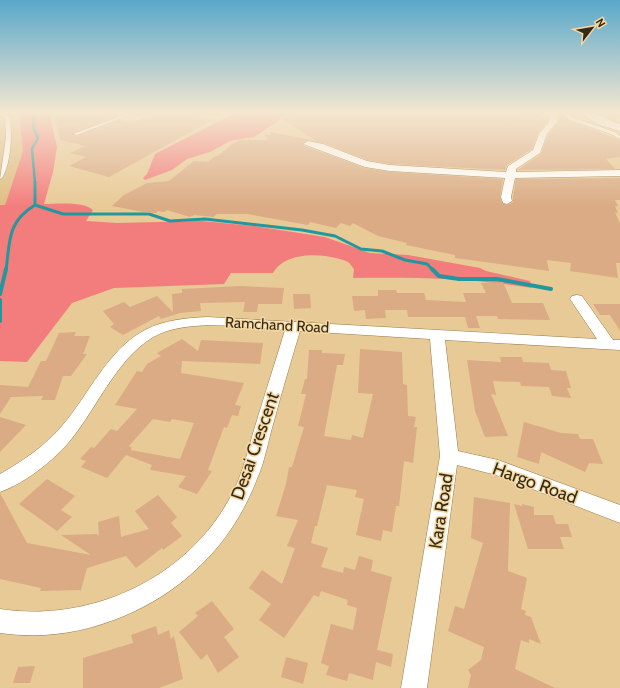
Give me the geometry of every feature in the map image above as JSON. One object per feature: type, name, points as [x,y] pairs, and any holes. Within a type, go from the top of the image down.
[{"type":"street","points":[[309,144],[320,146],[358,162],[372,166],[511,176],[620,173]]},
{"type":"street","points":[[507,201],[506,193],[510,188],[511,168],[537,152],[540,144]]},
{"type":"street","points":[[577,299],[614,344]]},
{"type":"street","name":"Ramchand Road","points":[[0,484],[22,472],[57,443],[122,357],[147,334],[172,325],[207,321],[614,344]]},
{"type":"street","name":"Desai Crescent","points":[[0,620],[29,624],[54,624],[80,620],[106,613],[132,602],[165,583],[191,564],[218,533],[234,507],[248,479],[294,325]]},
{"type":"street","name":"Kara Road","points":[[414,688],[449,456],[437,333]]},
{"type":"street","name":"Hargo Road","points":[[449,456],[498,468],[620,514]]},
{"type":"lane","points":[[0,177],[3,175],[6,164],[7,144]]},
{"type":"shaded area","points":[[0,144],[22,144],[23,151],[5,205],[0,205]]},
{"type":"shaded area","points":[[22,144],[56,144],[53,172],[44,204],[77,204],[89,207],[93,210],[86,221],[117,223],[201,221],[254,226],[325,237],[370,253],[408,255],[480,268],[486,271],[530,281],[532,288],[465,280],[353,278],[354,269],[345,261],[328,256],[301,256],[292,258],[278,266],[273,273],[231,273],[224,284],[114,288],[72,303],[27,362],[0,361],[0,205],[5,205],[23,151]]},
{"type":"shaded area","points":[[174,144],[224,144],[210,152],[187,159],[172,170],[145,180],[143,178],[147,174],[155,154]]},
{"type":"building","points":[[77,144],[168,144],[109,177],[69,166],[86,157],[70,153],[85,146]]},
{"type":"building","points":[[232,144],[303,144],[302,145],[365,168],[390,172],[503,179],[500,197],[502,203],[507,205],[513,202],[516,179],[620,178],[620,200],[615,200],[618,206],[615,206],[618,213],[615,212],[620,224],[620,263],[616,263],[618,278],[570,271],[571,263],[547,260],[549,271],[455,258],[455,255],[406,245],[407,243],[378,236],[353,223],[350,226],[341,223],[336,228],[310,222],[308,225],[247,214],[217,214],[213,217],[194,215],[190,217],[167,210],[164,212],[158,211],[156,213],[112,206],[124,195],[147,183],[169,181],[194,161],[208,162],[215,156],[218,156]]},
{"type":"building","points":[[326,144],[534,144],[532,149],[507,165],[505,170],[390,164],[367,160]]},
{"type":"building","points":[[545,144],[620,144],[620,157],[606,159],[615,169],[518,170],[541,154]]},
{"type":"building","points":[[503,282],[512,303],[543,303],[550,320],[498,319],[497,316],[476,316],[480,328],[468,328],[465,317],[408,317],[407,310],[385,310],[386,318],[366,319],[365,310],[354,311],[352,296],[378,296],[378,290],[396,290],[397,293],[424,293],[426,300],[466,302],[463,293],[486,293],[481,283]]},
{"type":"building","points":[[240,286],[284,288],[282,304],[258,304],[257,312],[243,312],[245,302],[200,303],[201,311],[180,313],[161,319],[159,316],[123,335],[110,327],[114,324],[103,311],[124,302],[130,307],[157,296],[173,312],[172,294],[182,293],[182,289]]},
{"type":"building","points":[[293,294],[310,294],[311,308],[294,309]]},
{"type":"building","points":[[593,304],[620,304],[620,331],[610,315],[600,315]]},
{"type":"building","points":[[76,332],[74,336],[90,336],[83,354],[87,354],[71,376],[63,376],[55,400],[41,400],[43,396],[11,397],[0,414],[0,385],[28,387],[41,361],[46,361],[59,333]]},
{"type":"building","points":[[182,339],[198,351],[201,340],[263,343],[260,364],[182,361],[181,373],[244,383],[235,405],[241,406],[238,416],[232,415],[227,428],[224,427],[208,470],[212,471],[197,494],[178,487],[186,476],[150,470],[152,465],[126,455],[107,478],[81,467],[86,461],[80,459],[91,447],[94,448],[111,429],[117,431],[137,409],[115,405],[137,371],[142,372],[147,364],[161,356],[157,353]],"holes":[[[153,419],[170,422],[172,419],[194,423],[180,459],[130,450],[132,448],[129,446]]]},
{"type":"building","points":[[360,349],[402,352],[403,384],[407,385],[408,416],[416,417],[414,427],[417,427],[413,463],[404,461],[399,506],[396,506],[392,532],[383,530],[381,541],[356,535],[364,499],[355,497],[357,490],[327,485],[317,526],[315,526],[311,543],[328,548],[321,567],[343,573],[344,567],[355,570],[359,556],[373,560],[371,571],[392,577],[377,650],[393,654],[391,667],[376,662],[373,680],[349,673],[347,681],[326,675],[329,666],[321,663],[331,624],[353,630],[357,608],[347,605],[348,600],[321,591],[319,597],[314,595],[284,638],[259,620],[271,604],[249,588],[262,570],[282,584],[295,548],[287,546],[298,520],[276,516],[286,484],[289,467],[292,467],[304,427],[298,426],[306,394],[301,394],[305,379],[307,379],[309,350],[322,350],[322,353],[345,354],[343,365],[337,365],[324,436],[351,440],[352,435],[363,438],[373,394],[358,393]]},
{"type":"building","points":[[500,357],[522,357],[523,362],[549,363],[551,370],[566,371],[571,388],[567,388],[571,398],[552,396],[549,387],[521,386],[520,382],[493,381],[496,395],[491,394],[508,436],[485,437],[475,411],[467,360],[501,362]]},
{"type":"building","points":[[0,417],[26,425],[0,452]]},
{"type":"building","points":[[524,422],[561,433],[578,434],[580,439],[593,439],[603,464],[589,463],[585,472],[541,452],[539,464],[517,457]]},
{"type":"building","points":[[47,479],[75,496],[61,510],[72,517],[57,531],[19,504]]},
{"type":"building","points":[[0,493],[27,543],[91,555],[61,535],[97,534],[99,536],[98,522],[119,516],[121,537],[149,529],[135,511],[158,495],[177,517],[171,523],[182,536],[163,550],[162,548],[136,568],[126,556],[87,568],[81,590],[40,591],[41,588],[0,579]]},
{"type":"building","points":[[474,497],[510,503],[508,571],[527,578],[521,609],[526,611],[525,615],[531,617],[541,644],[529,639],[529,643],[521,640],[515,669],[555,688],[468,688],[471,675],[468,670],[481,660],[484,647],[448,631],[455,606],[464,609],[483,543],[471,538]]},
{"type":"building","points":[[514,504],[534,507],[534,515],[553,515],[556,524],[568,524],[572,537],[560,537],[564,549],[528,549]]},
{"type":"building","points":[[212,601],[234,629],[224,637],[239,657],[218,673],[207,654],[201,660],[179,632],[198,616],[195,613]]},
{"type":"building","points":[[156,626],[158,635],[169,630],[171,639],[174,636],[183,679],[159,688],[83,688],[83,658],[133,643],[131,635]]},
{"type":"building","points":[[286,657],[308,663],[303,684],[281,677]]},
{"type":"building","points":[[35,666],[30,683],[13,683],[18,667]]},
{"type":"waterway","points":[[35,144],[32,149],[35,183]]},
{"type":"waterway","points":[[35,183],[35,205]]},
{"type":"waterway","points":[[6,270],[10,241],[15,225],[19,218],[35,205]]},
{"type":"waterway","points":[[35,205],[63,214],[149,214],[170,221],[205,219],[302,230],[335,236],[361,249],[382,251],[405,260],[427,264],[439,276],[459,279],[497,279],[551,289]]},
{"type":"waterway","points":[[0,294],[6,269]]},
{"type":"waterway","points":[[0,300],[0,321]]}]
